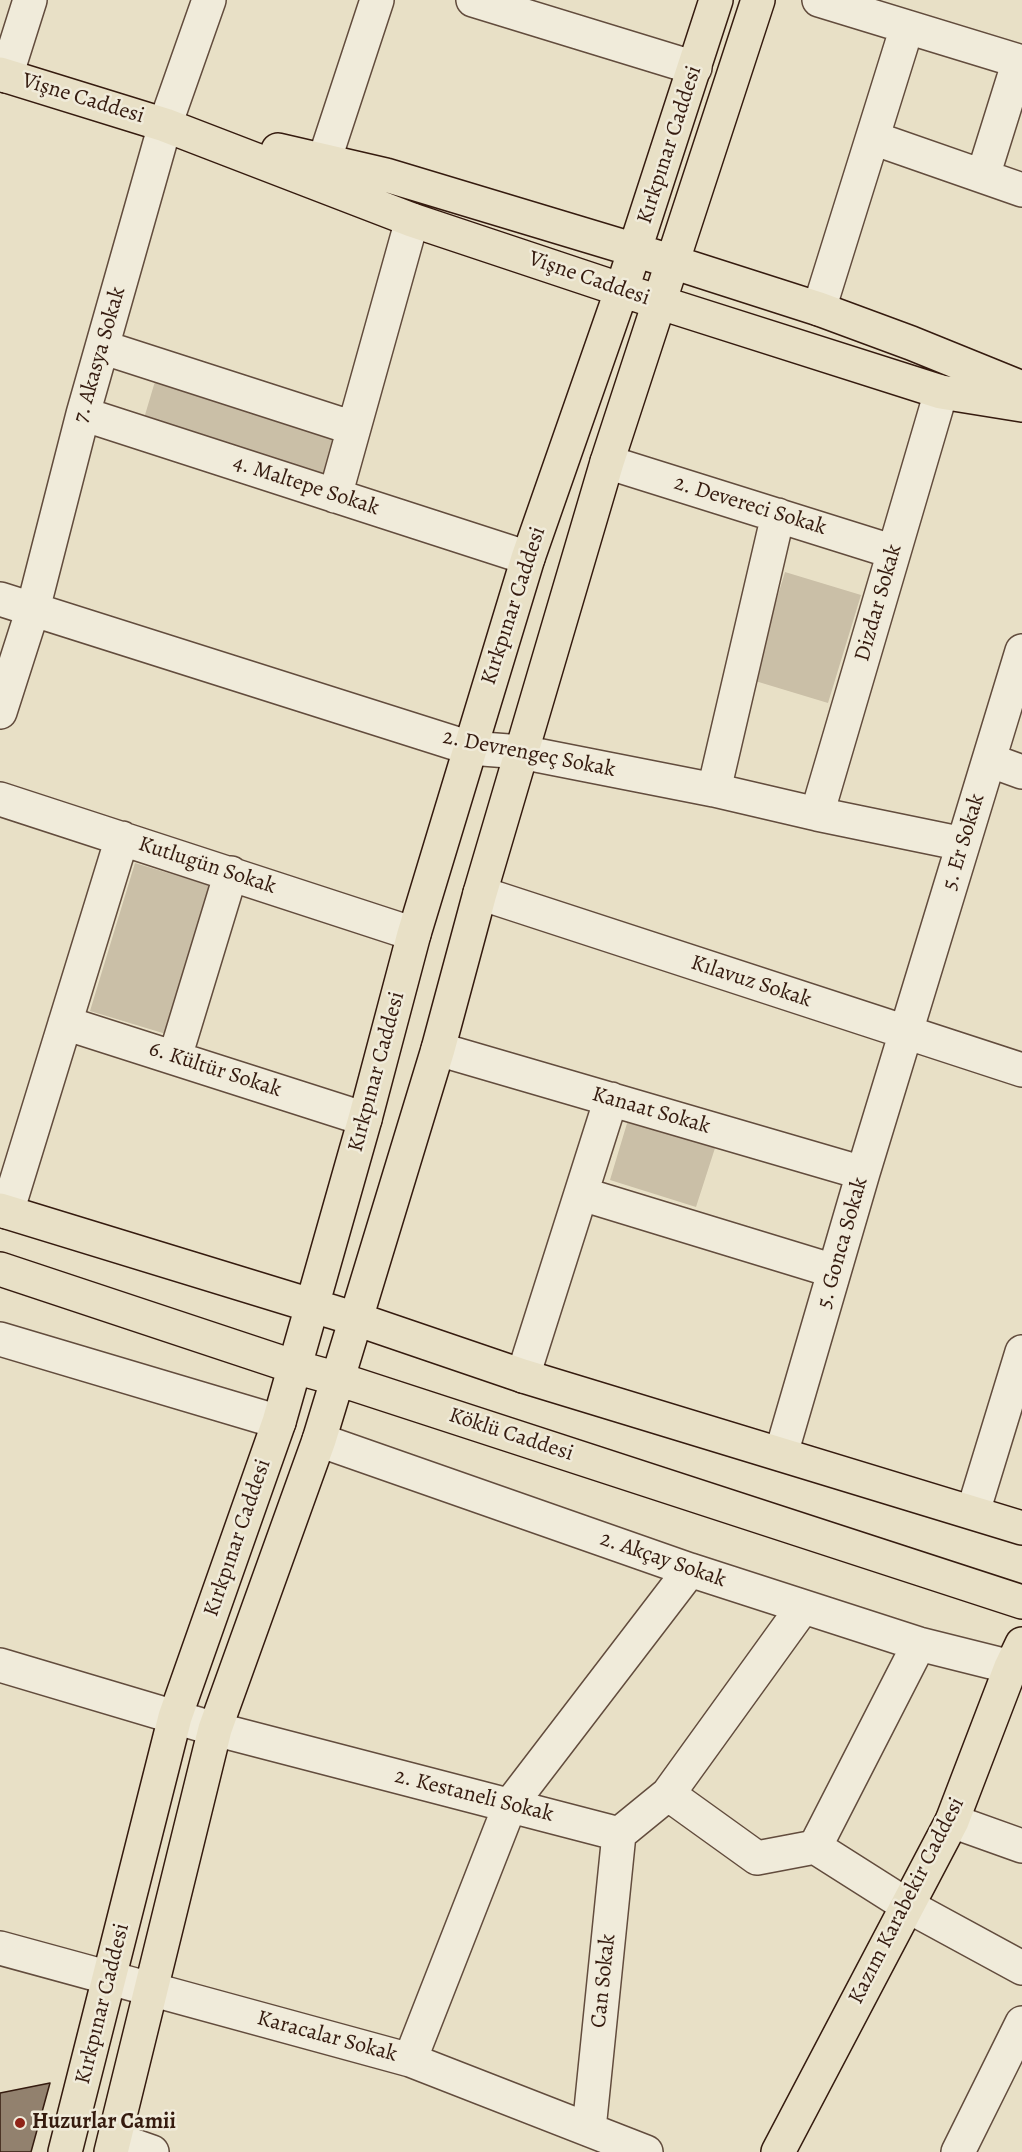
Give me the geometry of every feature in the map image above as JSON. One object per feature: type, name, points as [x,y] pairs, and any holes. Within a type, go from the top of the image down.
[{"type":"main road","name":"Kırkpınar Caddesi","points":[[65,2152],[175,1717],[279,1422],[365,1119],[414,934],[528,558],[622,289],[696,68],[716,0]]},
{"type":"main road","name":"Kırkpınar Caddesi","points":[[113,2146],[215,1729],[319,1440],[438,1049],[480,893],[607,462],[758,0]]},
{"type":"main road","name":"Vişne Caddesi","points":[[3,75],[165,125],[412,220],[658,302],[941,392],[1022,405]]},
{"type":"main road","name":"Vişne Caddesi","points":[[165,125],[386,175],[671,261],[819,309],[1022,388]]},
{"type":"main road","points":[[4,1211],[356,1319],[523,1376],[1022,1528]]},
{"type":"main road","name":"Köklü Caddesi","points":[[0,1269],[1022,1602]]},
{"type":"main road","name":"Kazım Karabekir Caddesi","points":[[788,2147],[952,1821],[1016,1655]]},
{"type":"street","points":[[3,75],[30,0]]},
{"type":"street","name":"7. Akasya Sokak","points":[[0,712],[33,609],[83,414],[165,125],[209,0]]},
{"type":"street","points":[[324,161],[377,0]]},
{"type":"street","points":[[819,0],[1020,61],[983,176]]},
{"type":"street","points":[[490,3],[696,68]]},
{"type":"street","points":[[819,309],[907,27]]},
{"type":"street","points":[[873,138],[1022,190]]},
{"type":"street","points":[[335,496],[412,220]]},
{"type":"street","points":[[102,346],[353,428]]},
{"type":"street","name":"Dizdar Sokak","points":[[817,814],[941,392]]},
{"type":"street","name":"4. Maltepe Sokak","points":[[83,414],[528,558]]},
{"type":"street","name":"2. Devereci Sokak","points":[[607,462],[894,552]]},
{"type":"street","points":[[714,790],[778,515]]},
{"type":"street","name":"2. Devrengeç Sokak","points":[[0,599],[470,748],[521,752],[714,790],[963,844]]},
{"type":"street","name":"5. Er Sokak","points":[[907,1033],[1022,651]]},
{"type":"street","points":[[989,760],[1022,772]]},
{"type":"street","name":"Kutlugün Sokak","points":[[0,799],[414,934]]},
{"type":"street","points":[[4,1211],[122,838]]},
{"type":"street","points":[[176,1057],[231,873]]},
{"type":"street","name":"Kılavuz Sokak","points":[[480,893],[1022,1070]]},
{"type":"street","name":"6. Kültür Sokak","points":[[65,1023],[365,1119]]},
{"type":"street","name":"5. Gonca Sokak","points":[[781,1454],[863,1173],[907,1033]]},
{"type":"street","name":"Kanaat Sokak","points":[[438,1049],[863,1173]]},
{"type":"street","points":[[523,1376],[611,1099]]},
{"type":"street","points":[[582,1194],[834,1271]]},
{"type":"street","points":[[0,1339],[279,1422]]},
{"type":"street","points":[[973,1512],[1022,1352]]},
{"type":"street","name":"2. Akçay Sokak","points":[[319,1440],[690,1570],[919,1644],[1016,1655]]},
{"type":"street","points":[[410,2060],[510,1805],[690,1570]]},
{"type":"street","points":[[619,1834],[668,1794],[803,1606]]},
{"type":"street","points":[[815,1847],[919,1644]]},
{"type":"street","name":"2. Kestaneli Sokak","points":[[0,1665],[215,1729],[619,1834]]},
{"type":"street","points":[[668,1794],[757,1858],[815,1847],[908,1906],[1022,1968]]},
{"type":"street","points":[[952,1821],[1022,1846]]},
{"type":"street","name":"Can Sokak","points":[[589,2129],[619,1834]]},
{"type":"street","name":"Karacalar Sokak","points":[[0,1948],[410,2060],[645,2152]]},
{"type":"street","points":[[958,2152],[1022,2023]]},
{"type":"street","points":[[113,2146],[152,2152]]},
{"type":"shaded area","points":[[156,378],[341,437],[326,483],[142,425]]},
{"type":"shaded area","points":[[785,572],[861,595],[828,703],[752,680]]},
{"type":"shaded area","points":[[135,863],[211,886],[166,1034],[90,1011]]},
{"type":"shaded area","points":[[628,1120],[715,1148],[696,1207],[610,1180]]},
{"type":"building","name":"Huzurlar Camii","points":[[50,2083],[31,2152],[0,2152],[0,2093]]},
{"type":"place","name":"Huzurlar Camii","points":[[20,2123]]}]
